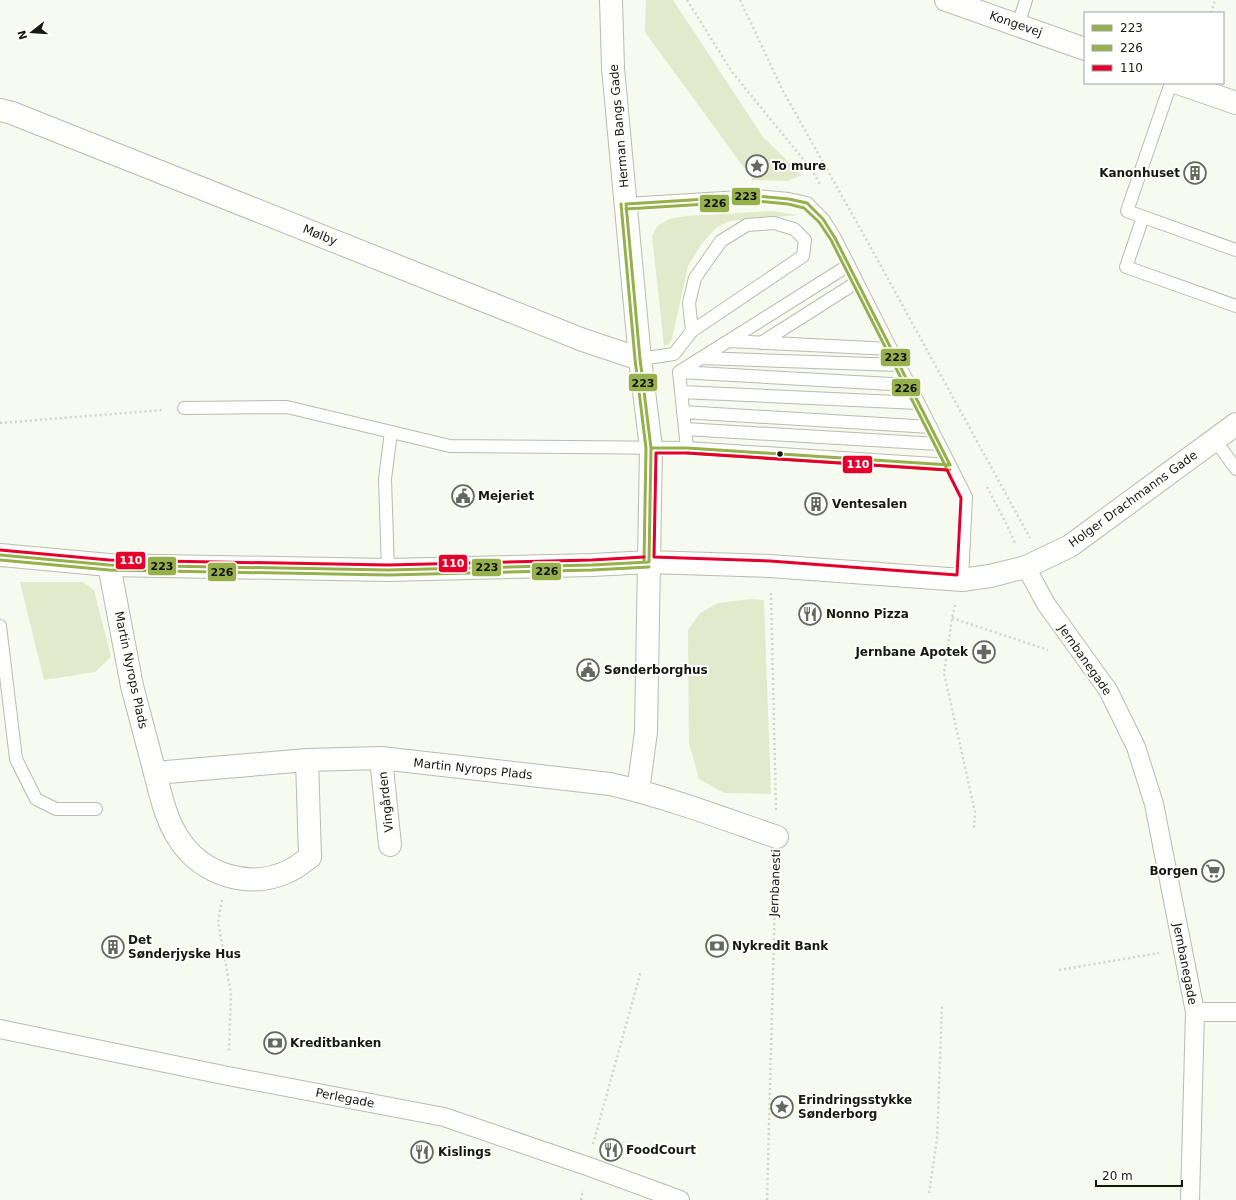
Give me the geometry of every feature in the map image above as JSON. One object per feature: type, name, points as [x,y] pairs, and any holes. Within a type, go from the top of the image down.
[{"type":"street","name":"Herman Bangs Gade","points":[[611,0],[613,68],[640,359],[651,448],[649,562]]},
{"type":"street","name":"Kongevej","points":[[946,0],[1084,49]]},
{"type":"street","points":[[1181,84],[1236,102]]},
{"type":"street","name":"Mølby","points":[[0,110],[19,116],[583,340],[640,359]]},
{"type":"street","name":"Holger Drachmanns Gade","points":[[1026,568],[1070,546],[1236,424]]},
{"type":"street","points":[[0,555],[109,565],[388,570],[592,565],[649,562],[770,566],[962,580],[990,576],[1026,568]]},
{"type":"street","points":[[638,791],[646,732],[649,562]]},
{"type":"street","name":"Martin Nyrops Plads","points":[[109,565],[132,686],[165,814],[179,840],[199,862],[226,876],[241,879],[266,879],[289,871],[310,857],[307,760]]},
{"type":"street","name":"Jernbanegade","points":[[1026,568],[1046,604],[1108,690],[1136,747],[1154,804],[1195,1012],[1190,1200]]},
{"type":"street","name":"Martin Nyrops Plads","points":[[155,774],[307,760],[382,758],[610,784],[679,803],[777,838]]},
{"type":"street","name":"Vingården","points":[[382,758],[390,846]]},
{"type":"street","points":[[1195,1012],[1236,1012]]},
{"type":"street","name":"Perlegade","points":[[0,1029],[228,1076],[444,1117],[587,1166],[680,1200]]},
{"type":"lane","points":[[1018,25],[1026,0]]},
{"type":"lane","points":[[1171,84],[1126,211],[1236,250]]},
{"type":"lane","points":[[626,204],[756,196],[789,199],[807,203],[823,218],[836,238],[966,497],[962,580]]},
{"type":"lane","points":[[1143,217],[1126,267],[1236,306]]},
{"type":"lane","points":[[640,359],[674,354],[692,331],[803,256],[805,240],[794,230],[774,223],[747,225],[721,241],[695,278],[689,303],[692,331]]},
{"type":"lane","points":[[679,372],[849,265]]},
{"type":"lane","points":[[761,343],[857,282]]},
{"type":"lane","points":[[729,341],[891,349]]},
{"type":"lane","points":[[701,358],[899,365]]},
{"type":"lane","points":[[679,372],[909,385]]},
{"type":"lane","points":[[679,372],[687,448]]},
{"type":"lane","points":[[680,392],[918,403]]},
{"type":"lane","points":[[184,408],[287,407],[450,446],[687,448],[950,465]]},
{"type":"lane","points":[[683,412],[931,427]]},
{"type":"lane","points":[[684,429],[940,444]]},
{"type":"lane","points":[[388,570],[385,479],[391,432]]},
{"type":"lane","points":[[1215,440],[1236,469]]},
{"type":"lane","points":[[0,626],[16,759],[36,799],[56,809],[96,809]]},
{"type":"path","points":[[687,0],[732,72],[812,170],[824,191]]},
{"type":"path","points":[[740,0],[783,91],[865,237],[1032,542]]},
{"type":"path","points":[[1211,12],[1216,0]]},
{"type":"path","points":[[0,423],[184,408]]},
{"type":"path","name":"Jernbanesti","points":[[767,1200],[777,838],[770,566]]},
{"type":"path","points":[[962,580],[952,618],[944,673],[975,812],[974,828]]},
{"type":"path","points":[[952,618],[1089,664]]},
{"type":"path","points":[[226,876],[218,922],[231,993],[228,1076]]},
{"type":"path","points":[[1058,970],[1182,949]]},
{"type":"path","points":[[581,1200],[587,1166],[641,971]]},
{"type":"path","points":[[929,1193],[937,1139],[942,1006]]},
{"type":"green space","points":[[646,0],[673,0],[763,137],[802,175],[787,181],[753,180],[645,32]]},
{"type":"green space","points":[[772,211],[798,215],[730,221],[717,227],[702,243],[688,266],[672,339],[669,344],[664,346],[652,236],[657,226],[669,219],[686,216]]},
{"type":"green space","points":[[20,582],[83,582],[94,590],[111,657],[95,672],[44,680]]},
{"type":"green space","points":[[751,599],[764,600],[771,794],[724,793],[699,779],[689,743],[688,630],[700,613],[718,603]]},
{"type":"transit line","name":"223","points":[[626,204],[756,196],[789,199],[807,203],[823,219],[835,238],[950,465]]},
{"type":"transit line","name":"226","points":[[626,209],[756,201],[788,204],[804,208],[819,222],[831,240],[946,467]]},
{"type":"transit line","name":"226","points":[[621,204],[635,359],[646,448],[644,562]]},
{"type":"transit line","name":"223","points":[[626,204],[640,359],[651,448],[649,562]]},
{"type":"transit line","name":"223","points":[[651,448],[687,448],[950,465]]},
{"type":"transit line","name":"110","points":[[656,453],[687,453],[947,470],[961,498],[957,575],[770,561],[654,557],[656,453]]},
{"type":"transit line","name":"226","points":[[687,453],[950,470]]},
{"type":"transit line","name":"110","points":[[0,550],[109,560],[388,565],[592,560],[644,557]]},
{"type":"transit line","name":"223","points":[[0,555],[109,565],[388,570],[592,565],[649,562]]},
{"type":"transit line","name":"226","points":[[0,560],[109,570],[388,575],[592,570],[649,567]]},
{"type":"place","name":"To mure","points":[[757,166]]},
{"type":"place","name":"Kanonhuset","points":[[1195,173]]},
{"type":"place","name":"Mejeriet","points":[[463,496]]},
{"type":"place","name":"Ventesalen","points":[[816,504]]},
{"type":"place","name":"Nonno Pizza","points":[[810,614]]},
{"type":"place","name":"Jernbane Apotek","points":[[984,652]]},
{"type":"place","name":"Sønderborghus","points":[[588,670]]},
{"type":"place","name":"Borgen","points":[[1213,871]]},
{"type":"place","name":"Nykredit Bank","points":[[717,946]]},
{"type":"place","name":"Det Sønderjyske Hus","points":[[113,947]]},
{"type":"place","name":"Kreditbanken","points":[[275,1043]]},
{"type":"place","name":"Erindringsstykke Sønderborg","points":[[782,1107]]},
{"type":"place","name":"FoodCourt","points":[[611,1150]]},
{"type":"place","name":"Kislings","points":[[422,1152]]}]
